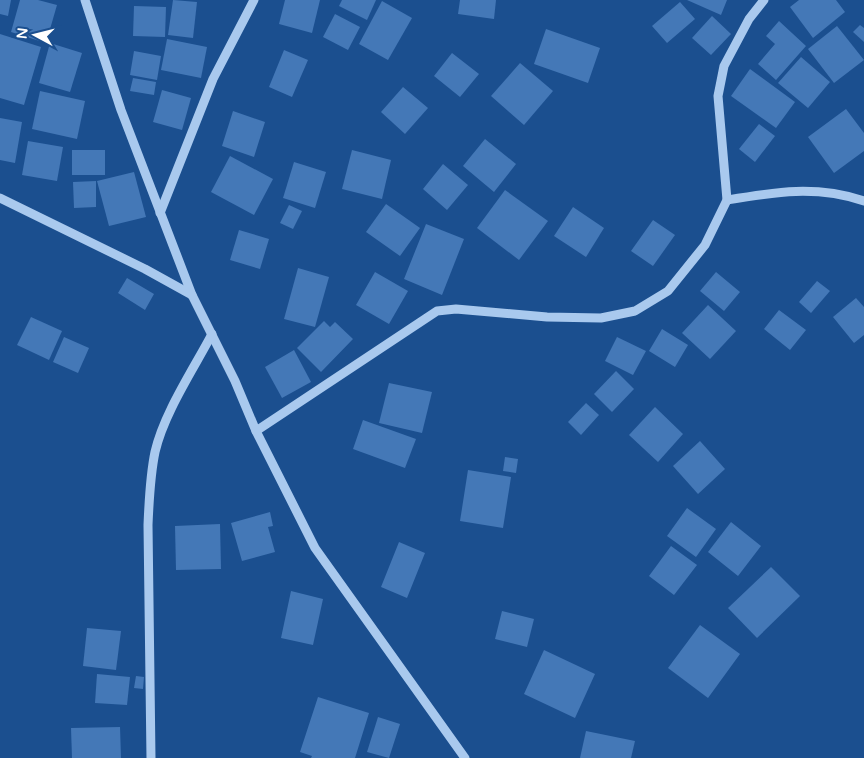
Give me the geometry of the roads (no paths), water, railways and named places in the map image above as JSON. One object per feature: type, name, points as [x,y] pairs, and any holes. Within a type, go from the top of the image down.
[{"type":"street","points":[[85,0],[121,110],[192,295],[235,381],[256,431],[315,548],[465,758]]},
{"type":"street","points":[[160,213],[213,79],[254,0]]},
{"type":"street","points":[[256,431],[437,311],[456,309],[547,317],[601,318],[635,310],[668,291],[705,245],[727,200],[725,166],[719,125],[719,88],[724,66],[749,19],[764,0]]},
{"type":"street","points":[[727,200],[778,192],[818,190],[864,201]]},
{"type":"street","points":[[0,198],[145,269],[192,295]]},
{"type":"street","points":[[151,758],[148,525],[155,451],[167,417],[212,334]]}]
